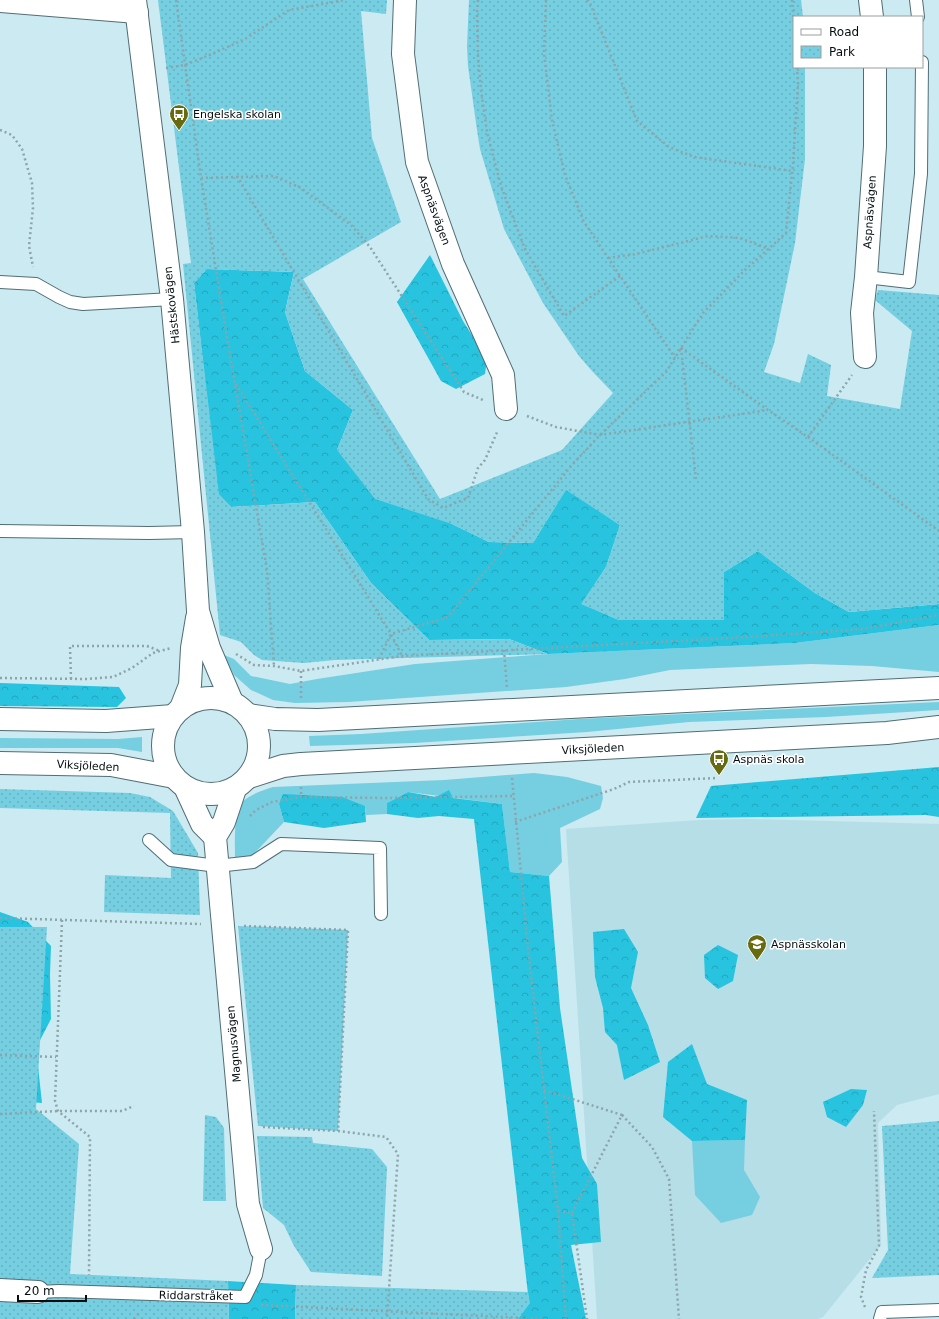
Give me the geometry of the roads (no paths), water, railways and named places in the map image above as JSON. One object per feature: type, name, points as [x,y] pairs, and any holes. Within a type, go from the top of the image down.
[{"type":"street","name":"Aspnäsvägen","points":[[405,0],[403,54],[417,162],[453,264],[503,375],[506,409]]},
{"type":"street","points":[[870,0],[872,16]]},
{"type":"street","points":[[0,1],[136,6]]},
{"type":"street","name":"Hästskovägen","points":[[136,6],[172,299],[193,532],[201,648],[190,685],[177,712]]},
{"type":"street","name":"Aspnäsvägen","points":[[865,358],[862,313],[875,146],[875,68]]},
{"type":"street","points":[[177,712],[167,728],[163,740],[163,754],[167,766],[179,782],[202,824],[215,837],[224,822],[242,783],[256,765],[260,752],[259,739],[255,726],[240,708],[201,648]]},
{"type":"street","points":[[0,719],[106,721],[177,712],[197,700],[215,698],[275,719],[318,720],[939,688]]},
{"type":"street","name":"Viksjöleden","points":[[242,783],[283,766],[301,764],[887,733],[939,727]]},
{"type":"street","points":[[887,733],[939,734]]},
{"type":"street","name":"Viksjöleden","points":[[0,763],[111,765],[179,782]]},
{"type":"street","points":[[179,782],[198,793],[216,794],[242,783]]},
{"type":"street","name":"Magnusvägen","points":[[215,837],[216,866],[248,1204],[261,1249]]},
{"type":"street","name":"Riddarstråket","points":[[0,1290],[38,1292]]},
{"type":"lane","points":[[916,0],[918,16]]},
{"type":"lane","points":[[866,277],[909,282],[921,174],[922,68]]},
{"type":"lane","points":[[0,282],[36,284],[70,302],[83,304],[172,299]]},
{"type":"lane","points":[[0,531],[149,533],[193,532]]},
{"type":"lane","points":[[149,840],[171,860],[216,866],[253,862],[281,844],[380,848],[380,914]]},
{"type":"lane","name":"Riddarstråket","points":[[38,1292],[89,1292],[245,1297],[256,1275],[261,1249]]},
{"type":"lane","points":[[880,1319],[882,1312],[939,1310]]},
{"type":"place","name":"Engelska skolan","points":[[179,131]]},
{"type":"place","name":"Aspnäs skola","points":[[719,776]]},
{"type":"place","name":"Aspnässkolan","points":[[757,961]]}]
